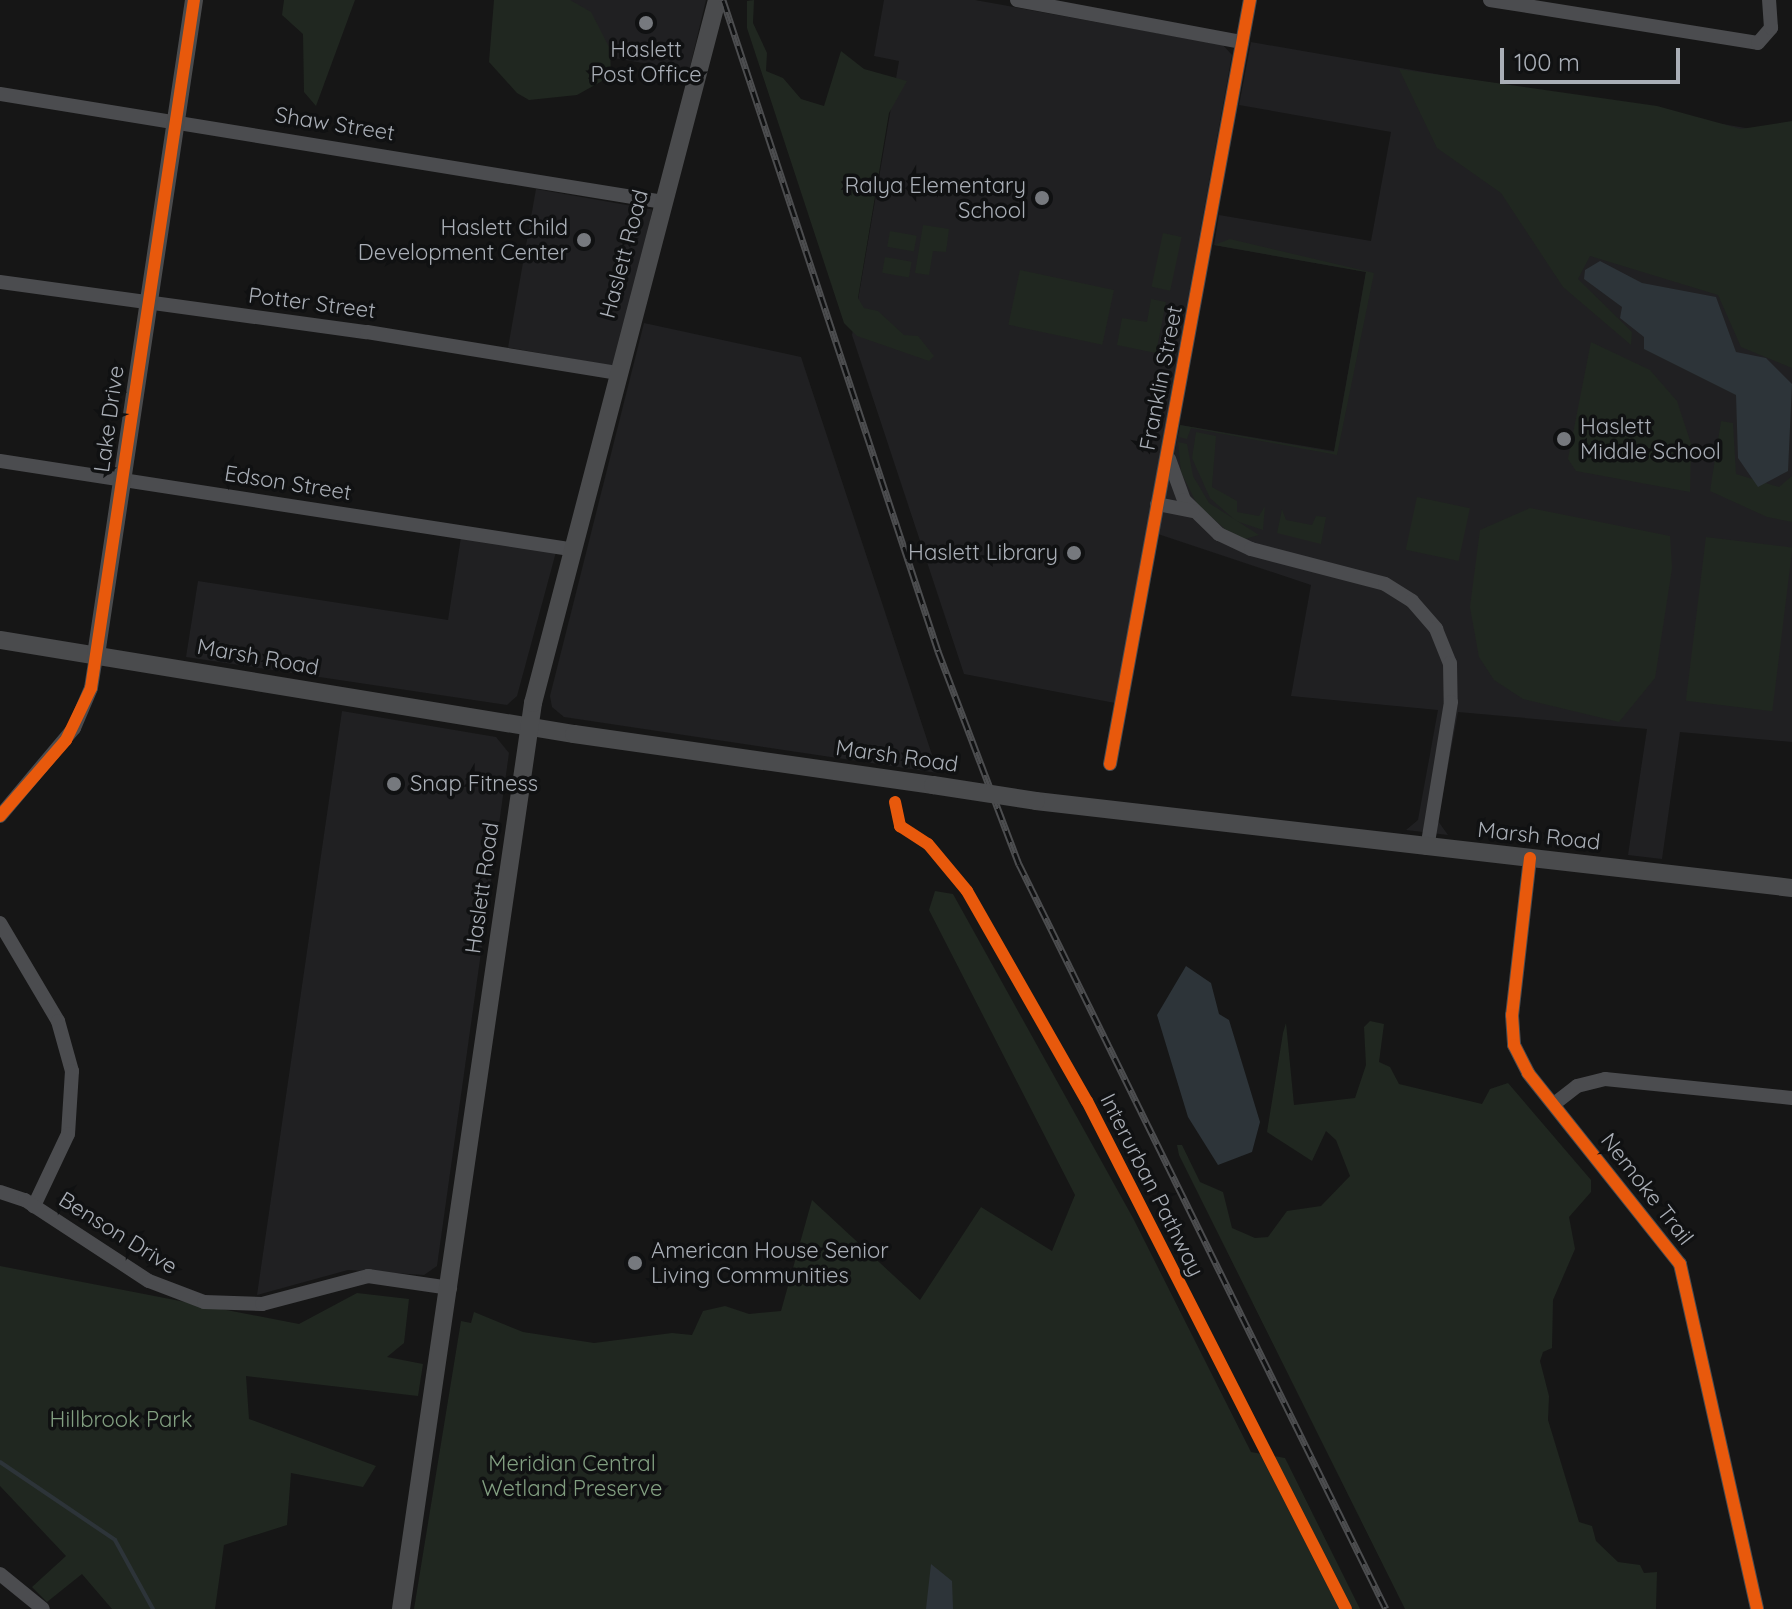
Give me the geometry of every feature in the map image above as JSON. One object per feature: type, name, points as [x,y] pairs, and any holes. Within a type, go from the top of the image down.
[{"type":"main road","name":"Lake Drive","points":[[96,655],[145,304],[194,0]]},
{"type":"main road","name":"Haslett Road","points":[[401,1609],[450,1288],[529,726],[570,549],[717,0]]},
{"type":"main road","name":"Marsh Road","points":[[0,640],[529,726],[1036,801],[1792,888]]},
{"type":"street","points":[[1017,0],[1242,42]]},
{"type":"street","name":"Franklin Street","points":[[1110,764],[1250,0]]},
{"type":"street","points":[[1490,0],[1752,43],[1765,37],[1773,20],[1769,0]]},
{"type":"street","name":"Shaw Street","points":[[0,94],[175,120],[663,202]]},
{"type":"street","name":"Potter Street","points":[[0,282],[367,332],[617,373]]},
{"type":"street","name":"Franklin Street","points":[[1170,438],[1173,477],[1192,511],[1219,534],[1251,549],[1385,584],[1412,601],[1436,629],[1447,652],[1452,686],[1427,848]]},
{"type":"street","name":"Edson Street","points":[[0,461],[570,549]]},
{"type":"street","name":"Franklin Street","points":[[1157,504],[1192,511]]},
{"type":"street","name":"Lake Drive","points":[[0,816],[74,728],[91,688],[96,655]]},
{"type":"street","name":"Nemoke Trail","points":[[1530,858],[1511,1032],[1521,1063],[1680,1264],[1757,1609]]},
{"type":"street","points":[[0,923],[58,1021],[72,1071],[68,1134],[34,1206]]},
{"type":"street","points":[[1554,1104],[1577,1086],[1605,1079],[1792,1098]]},
{"type":"street","name":"Benson Drive","points":[[0,1192],[34,1206],[149,1281],[204,1302],[262,1304],[368,1276],[450,1288]]},
{"type":"street","points":[[0,1574],[31,1596],[43,1609]]},
{"type":"shaded area","points":[[505,0],[706,0],[689,71],[498,38]]},
{"type":"shaded area","name":"Ralya Elementary School","points":[[884,0],[975,0],[1223,45],[1232,55],[1115,703],[964,674],[852,335],[899,61],[874,56]]},
{"type":"shaded area","name":"Haslett Middle School","points":[[1251,42],[1792,136],[1792,742],[1680,732],[1662,859],[1628,855],[1647,729],[1458,712],[1438,821],[1448,835],[1406,830],[1418,820],[1438,710],[1291,696],[1311,585],[1158,534],[1180,425],[1334,451],[1366,272],[1214,245],[1219,215],[1371,241],[1391,132],[1239,105]]},
{"type":"shaded area","points":[[536,189],[652,209],[624,368],[508,348]]},
{"type":"shaded area","points":[[1600,261],[1642,283],[1716,297],[1736,352],[1766,358],[1792,384],[1788,471],[1758,487],[1738,458],[1736,395],[1644,349],[1644,337],[1620,318],[1622,307],[1584,279],[1585,270]]},
{"type":"shaded area","points":[[644,323],[801,357],[938,773],[564,717],[552,707],[550,696]]},
{"type":"shaded area","points":[[461,537],[556,552],[517,696],[507,705],[186,657],[198,581],[448,620]]},
{"type":"shaded area","points":[[342,711],[496,737],[509,753],[437,1266],[424,1275],[348,1270],[257,1295]]},
{"type":"shaded area","points":[[1186,966],[1211,983],[1219,1014],[1229,1020],[1260,1122],[1252,1152],[1218,1165],[1188,1117],[1157,1015]]},
{"type":"shaded area","points":[[931,1564],[952,1581],[953,1609],[926,1609]]},
{"type":"green space","points":[[284,0],[355,0],[316,106],[304,92],[303,34],[282,15]]},
{"type":"green space","points":[[494,0],[570,0],[591,12],[610,49],[611,76],[577,95],[529,100],[517,93],[489,62]]},
{"type":"green space","points":[[754,0],[753,23],[767,53],[766,71],[783,78],[801,99],[824,106],[841,51],[864,69],[907,81],[889,113],[858,298],[864,308],[878,311],[904,335],[918,336],[934,356],[929,361],[857,336],[844,323],[747,28],[747,1]]},
{"type":"green space","points":[[1399,69],[1657,106],[1741,129],[1792,121],[1792,368],[1741,347],[1718,295],[1590,256],[1578,279],[1632,332],[1631,345],[1563,287],[1501,193],[1437,148]]},
{"type":"green space","points":[[923,225],[949,229],[946,252],[933,251],[929,275],[915,273]]},
{"type":"green space","points":[[890,231],[917,236],[914,251],[887,247]]},
{"type":"green space","points":[[1163,233],[1182,237],[1170,291],[1152,287]]},
{"type":"green space","points":[[1230,239],[1374,273],[1337,455],[1191,428],[1187,439],[1179,437],[1180,425],[1334,452],[1366,272],[1214,245]]},
{"type":"green space","points":[[885,257],[912,262],[909,277],[882,273]]},
{"type":"green space","points":[[1020,270],[1114,290],[1102,345],[1008,325]]},
{"type":"green space","points":[[1151,299],[1166,302],[1156,353],[1117,345],[1122,318],[1147,322]]},
{"type":"green space","points":[[1591,342],[1650,370],[1677,401],[1691,444],[1690,492],[1576,471],[1568,459]]},
{"type":"green space","points":[[1721,421],[1733,423],[1736,474],[1779,487],[1792,476],[1792,522],[1767,517],[1710,491]]},
{"type":"green space","points":[[1196,432],[1216,436],[1212,487],[1237,501],[1237,512],[1259,516],[1265,506],[1263,530],[1236,521],[1210,498],[1192,458]]},
{"type":"green space","points":[[1178,442],[1187,444],[1193,476],[1209,503],[1259,535],[1245,539],[1225,529],[1197,504],[1181,472]]},
{"type":"green space","points":[[1417,497],[1470,508],[1459,561],[1406,550]]},
{"type":"green space","points":[[1530,508],[1670,536],[1672,568],[1655,678],[1619,722],[1523,699],[1494,680],[1479,657],[1470,607],[1480,530]]},
{"type":"green space","points":[[1282,509],[1286,520],[1312,525],[1316,516],[1326,517],[1321,544],[1277,533]]},
{"type":"green space","points":[[1706,537],[1792,548],[1772,711],[1686,701]]},
{"type":"green space","name":"Meridian Central Wetland Preserve","points":[[935,891],[953,894],[1133,1218],[1251,1452],[1285,1458],[1360,1609],[414,1609],[461,1321],[471,1323],[474,1312],[523,1332],[594,1343],[672,1333],[692,1335],[703,1311],[725,1306],[749,1314],[781,1311],[812,1200],[920,1300],[981,1207],[1052,1251],[1075,1195],[929,910]]},
{"type":"green space","points":[[1370,1021],[1384,1024],[1379,1062],[1390,1067],[1399,1084],[1482,1104],[1490,1089],[1508,1083],[1591,1180],[1591,1192],[1569,1217],[1575,1249],[1553,1300],[1552,1348],[1543,1352],[1540,1361],[1549,1396],[1548,1420],[1579,1522],[1592,1526],[1596,1541],[1618,1562],[1640,1565],[1644,1573],[1657,1572],[1656,1609],[1405,1609],[1179,1155],[1177,1145],[1182,1145],[1200,1182],[1223,1192],[1232,1228],[1255,1238],[1268,1237],[1287,1211],[1321,1206],[1350,1176],[1336,1140],[1326,1131],[1312,1161],[1267,1132],[1283,1033],[1286,1023],[1294,1105],[1355,1098],[1366,1065],[1364,1027]]},
{"type":"green space","name":"Hillbrook Park","points":[[0,1266],[299,1324],[357,1293],[409,1299],[404,1343],[387,1357],[423,1364],[418,1396],[246,1376],[249,1419],[376,1466],[363,1487],[291,1473],[287,1525],[224,1545],[215,1609],[112,1609],[82,1574],[47,1602],[32,1587],[66,1556],[0,1486]]},
{"type":"waterway","points":[[0,1462],[115,1540],[153,1609]]},
{"type":"railway","points":[[723,0],[938,651],[1019,864],[1386,1609]]},
{"type":"cycle path","points":[[0,816],[66,740],[91,688],[194,0]]},
{"type":"cycle path","points":[[1110,764],[1250,0]]},
{"type":"cycle path","name":"Interurban Pathway","points":[[895,802],[900,826],[928,844],[967,891],[1087,1101],[1346,1609]]},
{"type":"cycle path","points":[[1530,858],[1512,1015],[1514,1045],[1528,1073],[1680,1264],[1757,1609]]},
{"type":"place","name":"Haslett Post Office","points":[[646,23]]},
{"type":"place","name":"Ralya Elementary School","points":[[1042,198]]},
{"type":"place","name":"Haslett Child Development Center","points":[[584,240]]},
{"type":"place","name":"Haslett Middle School","points":[[1564,439]]},
{"type":"place","name":"Haslett Library","points":[[1074,553]]},
{"type":"place","name":"Snap Fitness","points":[[394,784]]},
{"type":"place","name":"American House Senior Living Communities","points":[[635,1263]]}]
